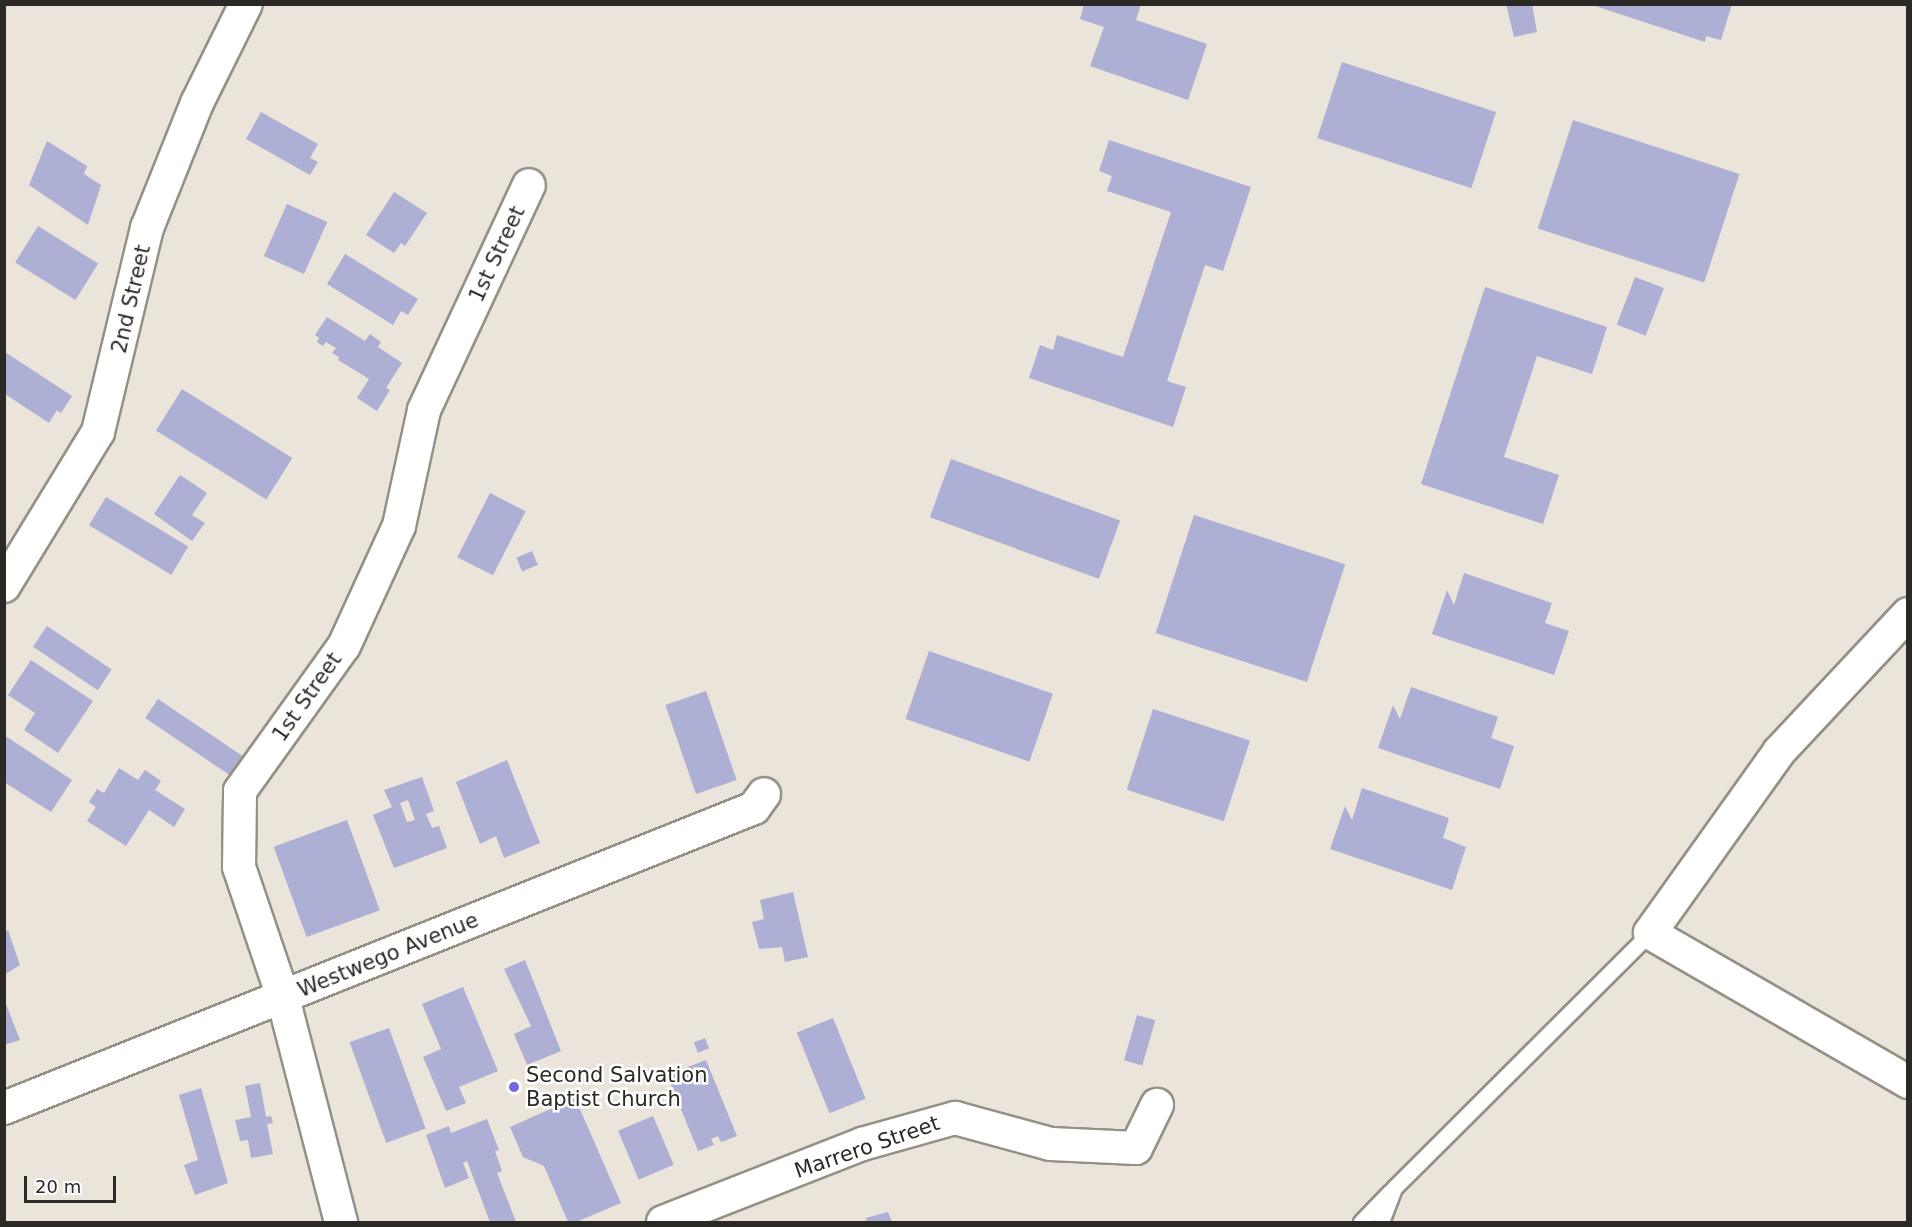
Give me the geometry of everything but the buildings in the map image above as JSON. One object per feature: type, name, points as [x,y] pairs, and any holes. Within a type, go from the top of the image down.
[{"type":"street","name":"2nd Street","points":[[4,586],[98,432],[147,228],[197,104],[246,4]]},
{"type":"street","name":"1st Street","points":[[341,1222],[284,997],[239,867],[240,791],[344,646],[399,526],[424,410],[529,185]]},
{"type":"street","points":[[1908,614],[1779,752],[1650,933],[1908,1082]]},
{"type":"street","name":"Westwego Avenue","points":[[4,1108],[754,808],[764,794]]},
{"type":"street","name":"Marrero Street","points":[[663,1222],[862,1144],[955,1118],[1051,1144],[1136,1148],[1157,1105]]},
{"type":"lane","points":[[1361,1222],[1650,933]]},
{"type":"lane","points":[[1381,1222],[1394,1188]]},
{"type":"place","name":"Second Salvation Baptist Church","points":[[514,1087]]}]
